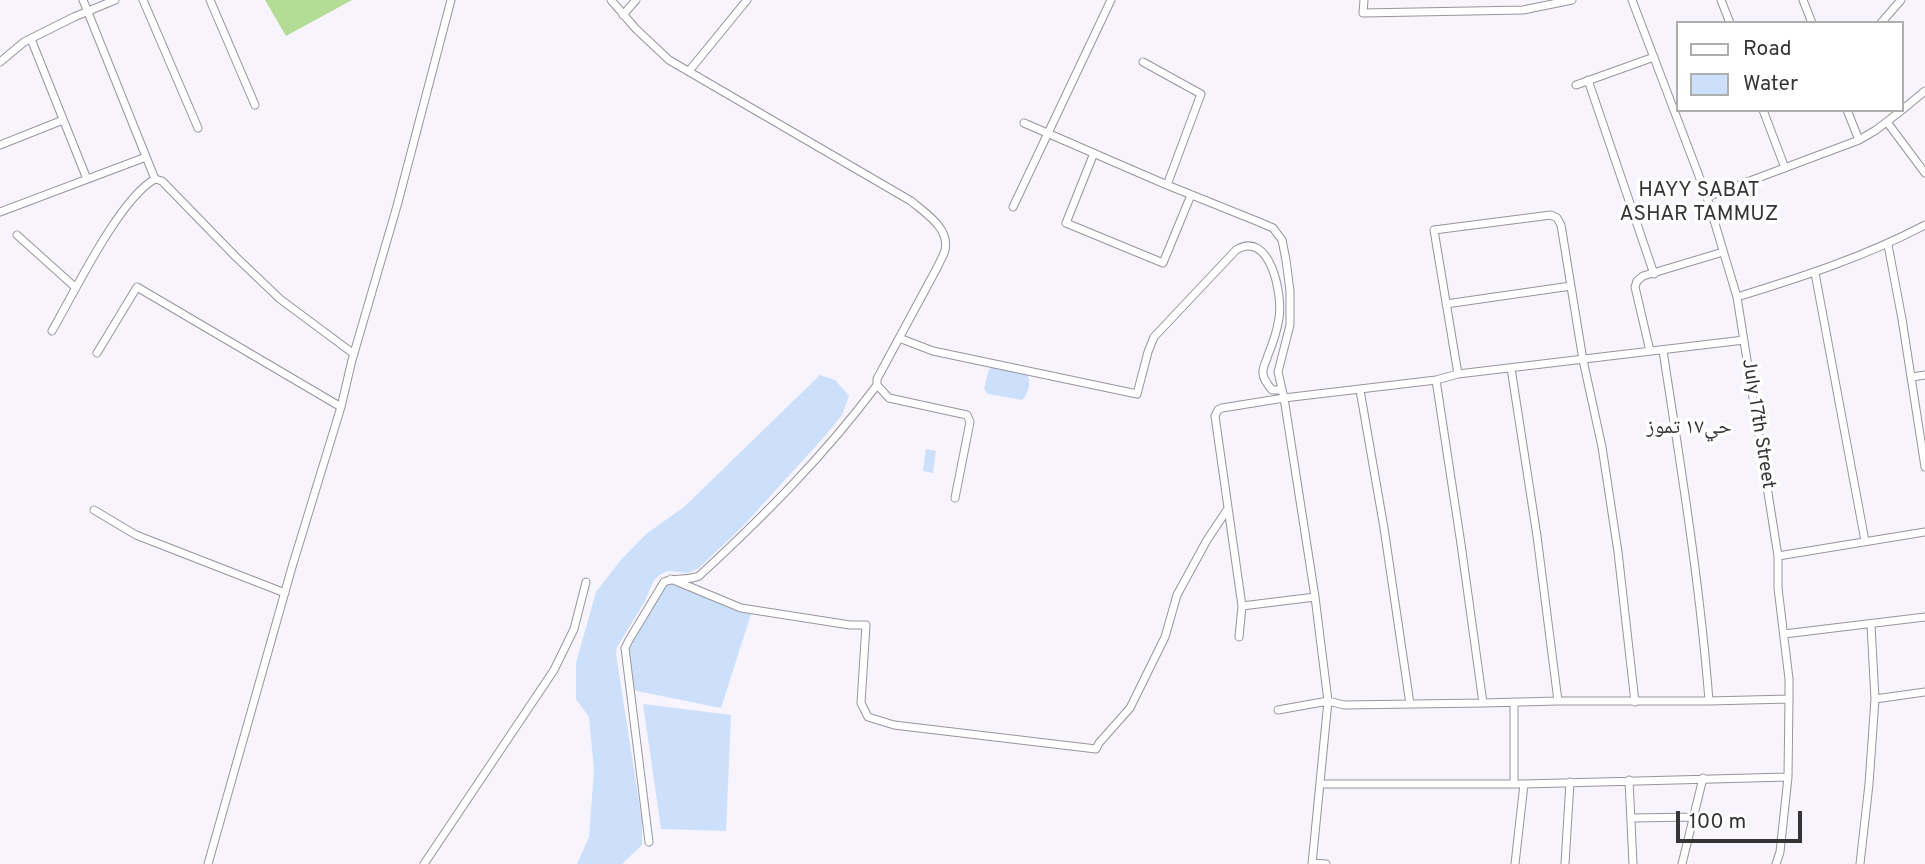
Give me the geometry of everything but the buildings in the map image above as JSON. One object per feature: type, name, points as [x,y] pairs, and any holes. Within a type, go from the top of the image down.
[{"type":"street","points":[[83,0],[155,178],[162,181],[280,299],[354,354]]},
{"type":"street","points":[[0,62],[24,42],[115,0]]},
{"type":"street","points":[[143,0],[198,128]]},
{"type":"street","points":[[210,0],[255,105]]},
{"type":"street","points":[[208,864],[341,407],[451,0]]},
{"type":"street","points":[[611,0],[669,60],[911,201],[937,223],[946,248],[877,379],[877,385],[845,428],[762,517],[699,576],[664,582],[625,648],[649,842]]},
{"type":"street","points":[[623,15],[636,0]]},
{"type":"street","points":[[689,71],[747,0]]},
{"type":"street","points":[[1013,207],[1111,0]]},
{"type":"street","points":[[1364,0],[1363,13],[1522,10],[1572,0]]},
{"type":"street","name":"July 17th Street","points":[[1632,0],[1707,197],[1737,297],[1778,556],[1778,589],[1789,699],[1788,777],[1780,852],[1776,864]]},
{"type":"street","points":[[1721,0],[1729,21]]},
{"type":"street","points":[[1803,0],[1811,21]]},
{"type":"street","points":[[1883,21],[1901,0]]},
{"type":"street","points":[[31,39],[86,179]]},
{"type":"street","points":[[1576,85],[1654,57]]},
{"type":"street","points":[[1143,62],[1201,94],[1167,185]]},
{"type":"street","points":[[1588,80],[1654,274]]},
{"type":"street","points":[[1904,108],[1925,91]]},
{"type":"street","points":[[1764,112],[1785,168]]},
{"type":"street","points":[[1848,112],[1859,140]]},
{"type":"street","points":[[1707,197],[1859,140],[1900,112]]},
{"type":"street","points":[[0,145],[63,120]]},
{"type":"street","points":[[1888,122],[1925,173]]},
{"type":"street","points":[[1024,123],[1273,228],[1282,240],[1290,291],[1290,325],[1278,372],[1315,597],[1328,701],[1312,864],[1326,864]]},
{"type":"street","points":[[1094,153],[1066,223],[1163,263],[1191,195]]},
{"type":"street","points":[[0,212],[146,157]]},
{"type":"street","points":[[52,331],[118,217],[155,178]]},
{"type":"street","points":[[1458,374],[1433,232],[1436,228],[1551,215],[1557,218],[1561,225],[1583,360],[1602,447],[1618,552],[1635,702]]},
{"type":"street","points":[[1737,297],[1815,272],[1888,244],[1925,225]]},
{"type":"street","points":[[17,234],[76,288]]},
{"type":"street","points":[[1888,244],[1925,467]]},
{"type":"street","points":[[899,338],[933,351],[1137,394],[1154,337],[1236,250],[1252,245],[1260,250],[1269,262],[1278,285],[1278,330],[1262,371],[1265,382],[1272,390],[1283,394]]},
{"type":"street","points":[[1650,351],[1635,287],[1637,281],[1643,276],[1723,252]]},
{"type":"street","points":[[1815,272],[1865,541]]},
{"type":"street","points":[[1446,304],[1572,286]]},
{"type":"street","points":[[97,353],[137,287],[341,407]]},
{"type":"street","points":[[1239,637],[1242,606],[1215,416],[1217,410],[1283,394],[1360,390],[1436,380],[1458,374],[1744,340]]},
{"type":"street","points":[[1663,351],[1694,551],[1709,702]]},
{"type":"street","points":[[1511,368],[1537,536],[1558,701]]},
{"type":"street","points":[[1912,377],[1925,375]]},
{"type":"street","points":[[1436,380],[1483,704]]},
{"type":"street","points":[[877,385],[888,398],[967,415],[970,422],[955,498]]},
{"type":"street","points":[[1360,390],[1410,704]]},
{"type":"street","points":[[94,510],[136,535],[285,593]]},
{"type":"street","points":[[671,579],[741,608],[850,625],[866,625],[861,703],[868,717],[894,725],[1096,749],[1130,708],[1165,637],[1177,595],[1227,510]]},
{"type":"street","points":[[1778,556],[1925,532]]},
{"type":"street","points":[[424,864],[554,670],[574,629],[586,582]]},
{"type":"street","points":[[1242,606],[1315,597]]},
{"type":"street","points":[[1784,634],[1925,617]]},
{"type":"street","points":[[1860,864],[1875,699],[1871,625]]},
{"type":"street","points":[[1875,699],[1925,692]]},
{"type":"street","points":[[1278,710],[1328,701],[1344,705],[1789,699]]},
{"type":"street","points":[[1514,702],[1514,784]]},
{"type":"street","points":[[1321,784],[1524,784],[1788,777]]},
{"type":"street","points":[[1682,864],[1703,778]]},
{"type":"street","points":[[1629,780],[1633,864]]},
{"type":"street","points":[[1565,864],[1570,782]]},
{"type":"street","points":[[1515,864],[1524,784]]},
{"type":"street","points":[[1630,818],[1694,817]]},
{"type":"green space","points":[[265,0],[352,0],[286,36]]},
{"type":"water","points":[[995,367],[1027,374],[1029,388],[1022,400],[988,394],[984,389],[989,369]]},
{"type":"water","points":[[820,375],[835,380],[849,396],[842,415],[743,526],[699,568],[688,573],[668,571],[654,580],[644,603],[617,647],[642,821],[642,845],[622,864],[577,864],[589,837],[594,770],[589,717],[576,699],[576,663],[596,592],[646,534],[684,507]]},
{"type":"water","points":[[926,449],[936,451],[933,473],[923,471]]},
{"type":"water","points":[[669,582],[739,612],[751,614],[721,708],[632,690],[627,649]]},
{"type":"water","points":[[643,704],[731,715],[726,831],[661,829]]},
{"type":"district","name":"HAYY SABAT ASHAR TAMMUZ","points":[[1699,204]]},
{"type":"district","name":"حي۱۷ تموز","points":[[1689,429]]}]
